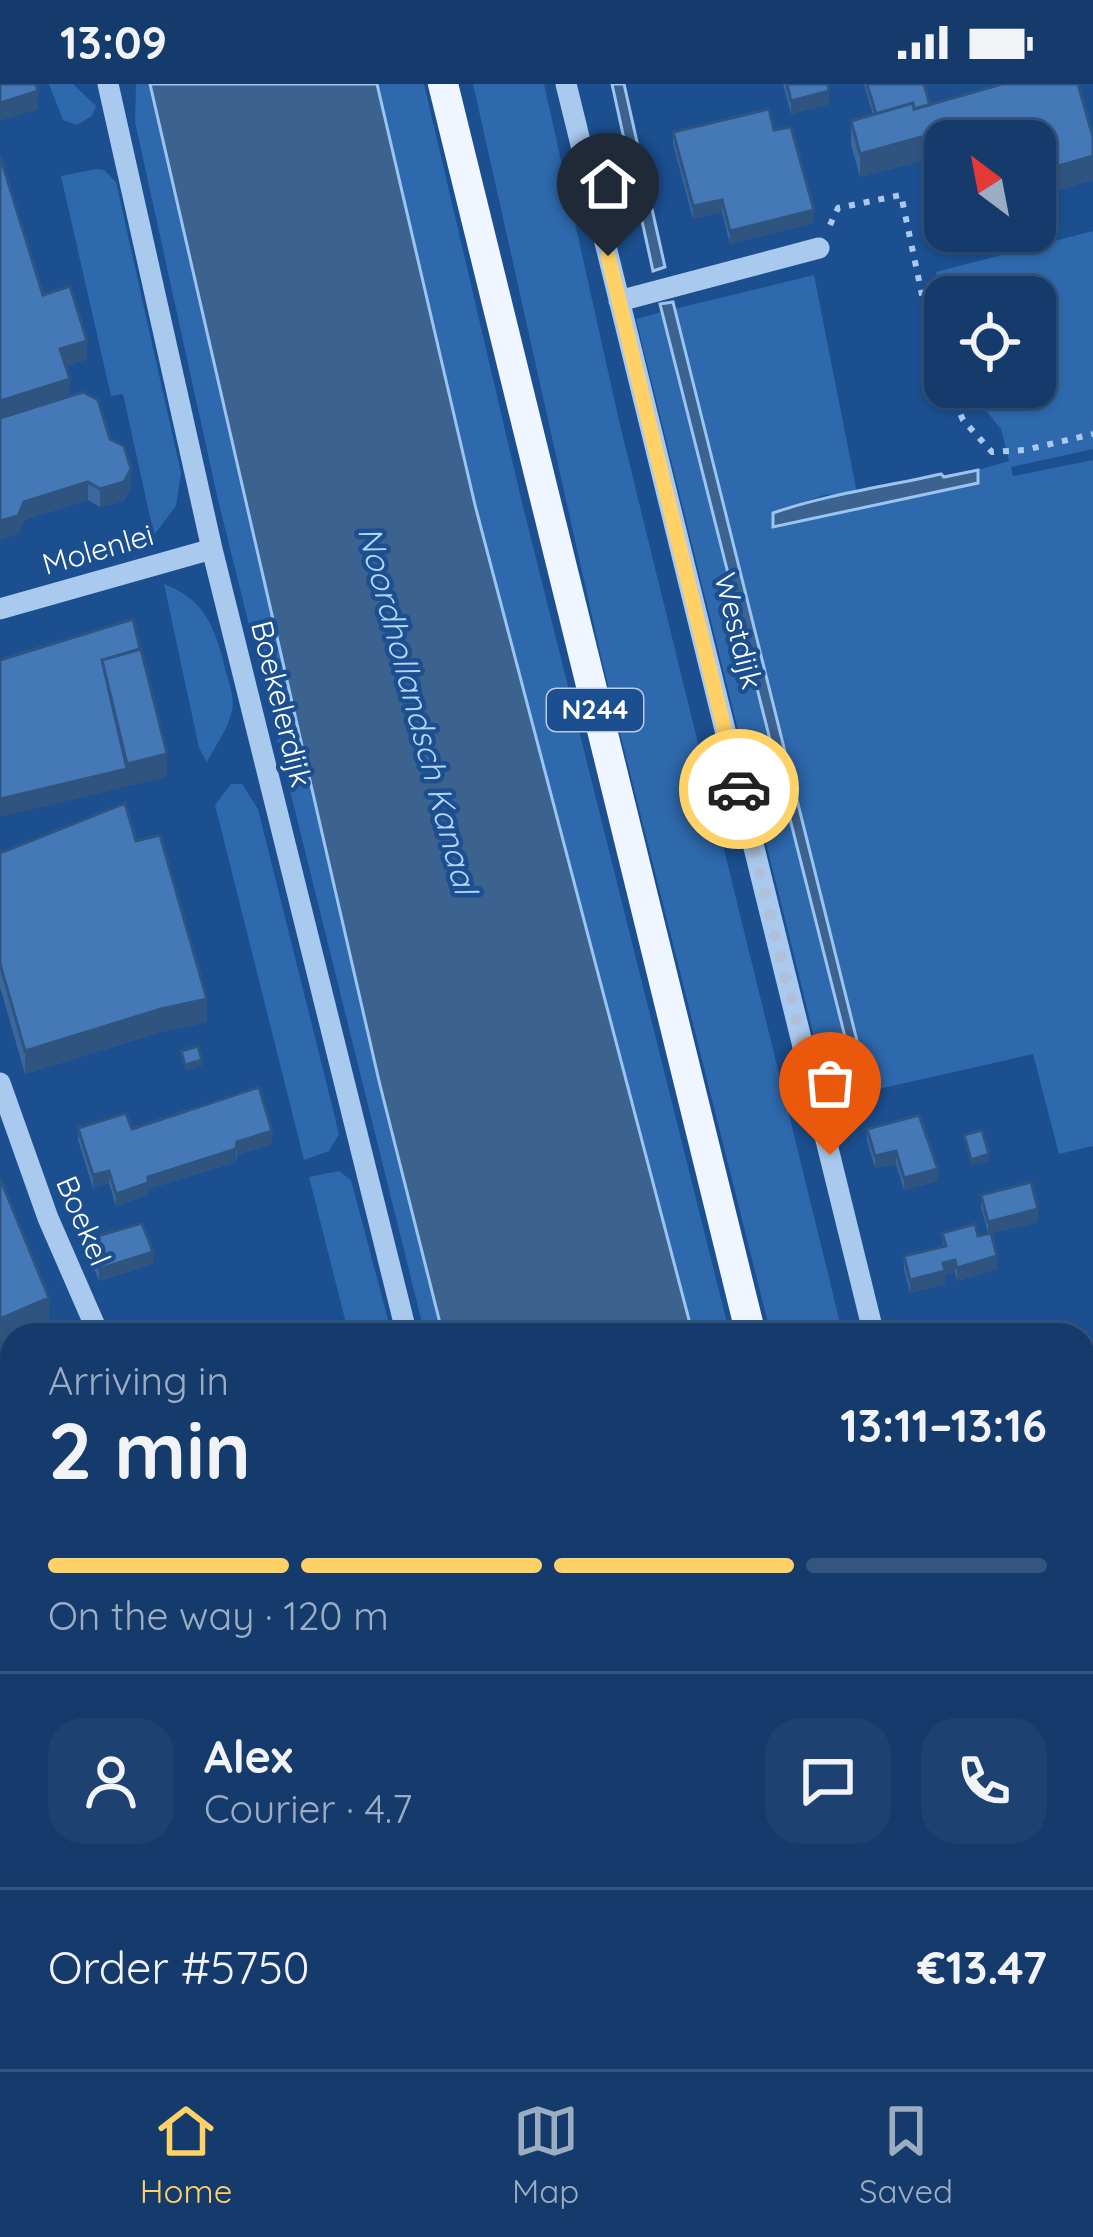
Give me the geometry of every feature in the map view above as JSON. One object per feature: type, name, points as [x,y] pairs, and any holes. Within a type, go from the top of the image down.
[{"type":"main road","name":"N244","points":[[443,84],[748,1323]]},
{"type":"street","name":"Boekelerdijk","points":[[108,84],[212,549],[404,1323]]},
{"type":"street","name":"Westdijk","points":[[566,84],[871,1323]]},
{"type":"street","points":[[619,301],[819,248]]},
{"type":"street","name":"Molenlei","points":[[0,610],[212,549]]},
{"type":"street","name":"Boekel","points":[[0,1083],[14,1129],[94,1323]]},
{"type":"path","points":[[819,248],[838,208],[901,195],[924,304]]},
{"type":"path","points":[[957,408],[962,420],[992,452],[1025,450],[1093,434]]},
{"type":"shaded area","points":[[49,84],[73,84],[96,106],[92,116],[77,125],[63,120]]},
{"type":"shaded area","points":[[136,84],[150,84],[379,1081],[440,1323],[422,1323],[218,500],[135,122]]},
{"type":"shaded area","points":[[377,84],[424,84],[520,494],[727,1323],[690,1323],[475,505]]},
{"type":"shaded area","points":[[473,84],[544,84],[620,425],[840,1323],[768,1323],[602,661]]},
{"type":"shaded area","points":[[96,169],[116,182],[181,473],[176,506],[154,535],[123,394],[111,396],[61,176]]},
{"type":"shaded area","points":[[1093,231],[1093,449],[1011,467],[1013,476],[1093,460],[1093,1146],[1059,1154],[1033,1054],[870,1091],[674,309],[814,275],[857,493],[824,495],[773,513],[774,527],[977,483],[978,470],[1009,461],[1001,429],[984,408],[1056,408],[1056,276],[937,276],[936,272],[1013,252],[1056,252],[1056,241]]},
{"type":"shaded area","points":[[662,312],[860,1094],[830,1101],[636,319]]},
{"type":"shaded area","points":[[164,584],[190,599],[207,619],[231,691],[230,717],[207,762],[199,748]]},
{"type":"shaded area","points":[[231,784],[242,784],[258,809],[339,1134],[329,1151],[304,1160],[215,805]]},
{"type":"shaded area","points":[[339,1171],[351,1180],[389,1323],[346,1323],[309,1177]]},
{"type":"water","name":"Noordhollandsch Kanaal","points":[[150,84],[377,84],[475,505],[690,1323],[440,1323],[379,1081]]},
{"type":"water","points":[[612,84],[624,84],[665,267],[653,271]]},
{"type":"water","points":[[673,302],[873,1105],[863,1108],[660,304]]},
{"type":"water","points":[[978,470],[978,483],[773,527],[773,513],[794,506]]},
{"type":"building","points":[[0,84],[36,84],[38,91],[0,103]]},
{"type":"building","points":[[787,84],[828,84],[829,91],[791,101]]},
{"type":"building","points":[[867,84],[924,84],[930,105],[914,109],[913,103],[876,114]]},
{"type":"building","points":[[1002,84],[1078,84],[1093,137],[1093,156],[1056,167],[1056,120],[924,120],[924,148],[921,137],[860,154],[851,121],[913,103],[914,109]]},
{"type":"building","points":[[769,109],[774,130],[791,127],[814,210],[730,231],[722,200],[693,206],[673,132]]},
{"type":"building","points":[[0,156],[43,295],[70,286],[87,341],[60,349],[70,379],[0,401]]},
{"type":"building","points":[[83,392],[98,400],[110,439],[124,446],[131,469],[124,482],[100,489],[88,482],[24,502],[18,516],[0,521],[0,418]]},
{"type":"building","points":[[133,619],[140,649],[102,660],[127,769],[0,799],[0,660]]},
{"type":"building","points":[[141,649],[167,754],[127,764],[102,660]]},
{"type":"building","points":[[125,803],[136,841],[160,835],[207,999],[25,1051],[0,964],[0,853]]},
{"type":"building","points":[[198,1046],[202,1060],[185,1065],[181,1051]]},
{"type":"building","points":[[259,1087],[272,1131],[237,1142],[236,1149],[148,1177],[148,1183],[116,1194],[109,1171],[93,1175],[78,1128],[126,1113],[132,1129]]},
{"type":"building","points":[[919,1115],[938,1169],[904,1178],[896,1151],[875,1156],[867,1129]]},
{"type":"building","points":[[982,1130],[989,1154],[971,1160],[964,1135]]},
{"type":"building","points":[[0,1178],[49,1298],[0,1319]]},
{"type":"building","points":[[1031,1182],[1038,1209],[988,1222],[981,1195]]},
{"type":"building","points":[[142,1223],[153,1252],[99,1269],[87,1239]]},
{"type":"building","points":[[975,1224],[978,1236],[991,1233],[997,1256],[957,1268],[955,1260],[943,1263],[945,1271],[910,1280],[904,1256],[946,1246],[942,1233]]},
{"type":"way so far","points":[[739,789],[830,1155]]},
{"type":"route","points":[[608,256],[739,789]]}]
